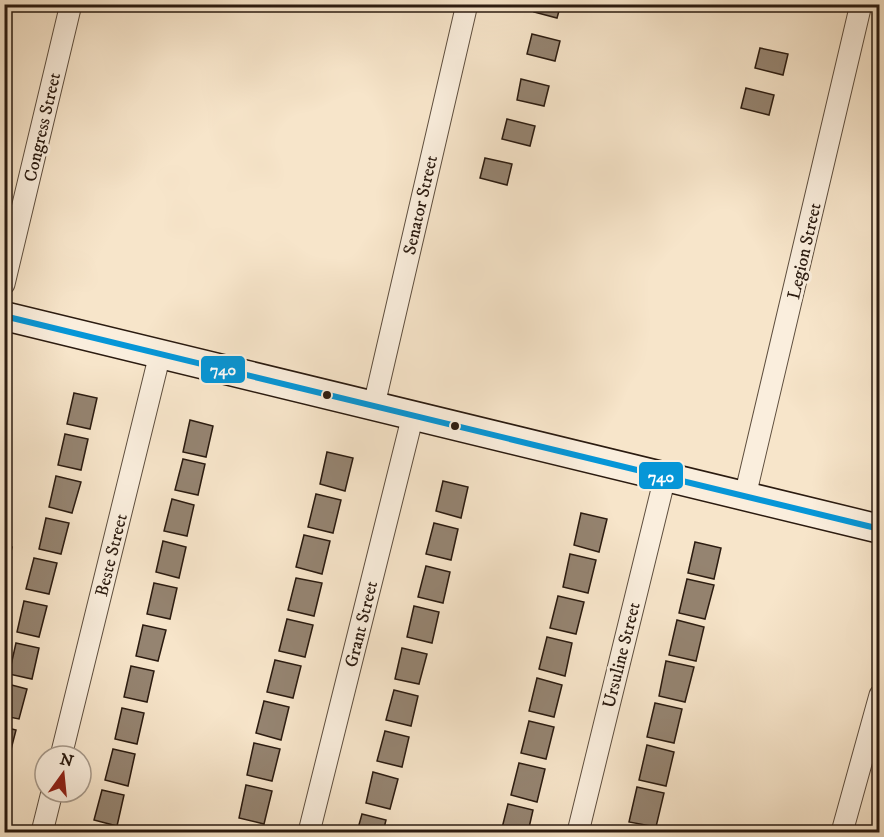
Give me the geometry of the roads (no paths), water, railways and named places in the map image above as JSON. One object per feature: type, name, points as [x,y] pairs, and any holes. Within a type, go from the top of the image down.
[{"type":"main road","points":[[4,316],[879,529]]},
{"type":"street","name":"Congress Street","points":[[4,284],[71,4]]},
{"type":"street","name":"Senator Street","points":[[374,405],[467,4]]},
{"type":"street","name":"Legion Street","points":[[745,496],[861,4]]},
{"type":"street","name":"Beste Street","points":[[64,744],[160,354]]},
{"type":"street","name":"Grant Street","points":[[309,832],[412,415]]},
{"type":"street","name":"Ursuline Street","points":[[578,832],[665,477]]},
{"type":"street","points":[[842,832],[879,695]]},
{"type":"street","points":[[42,832],[49,804]]}]
